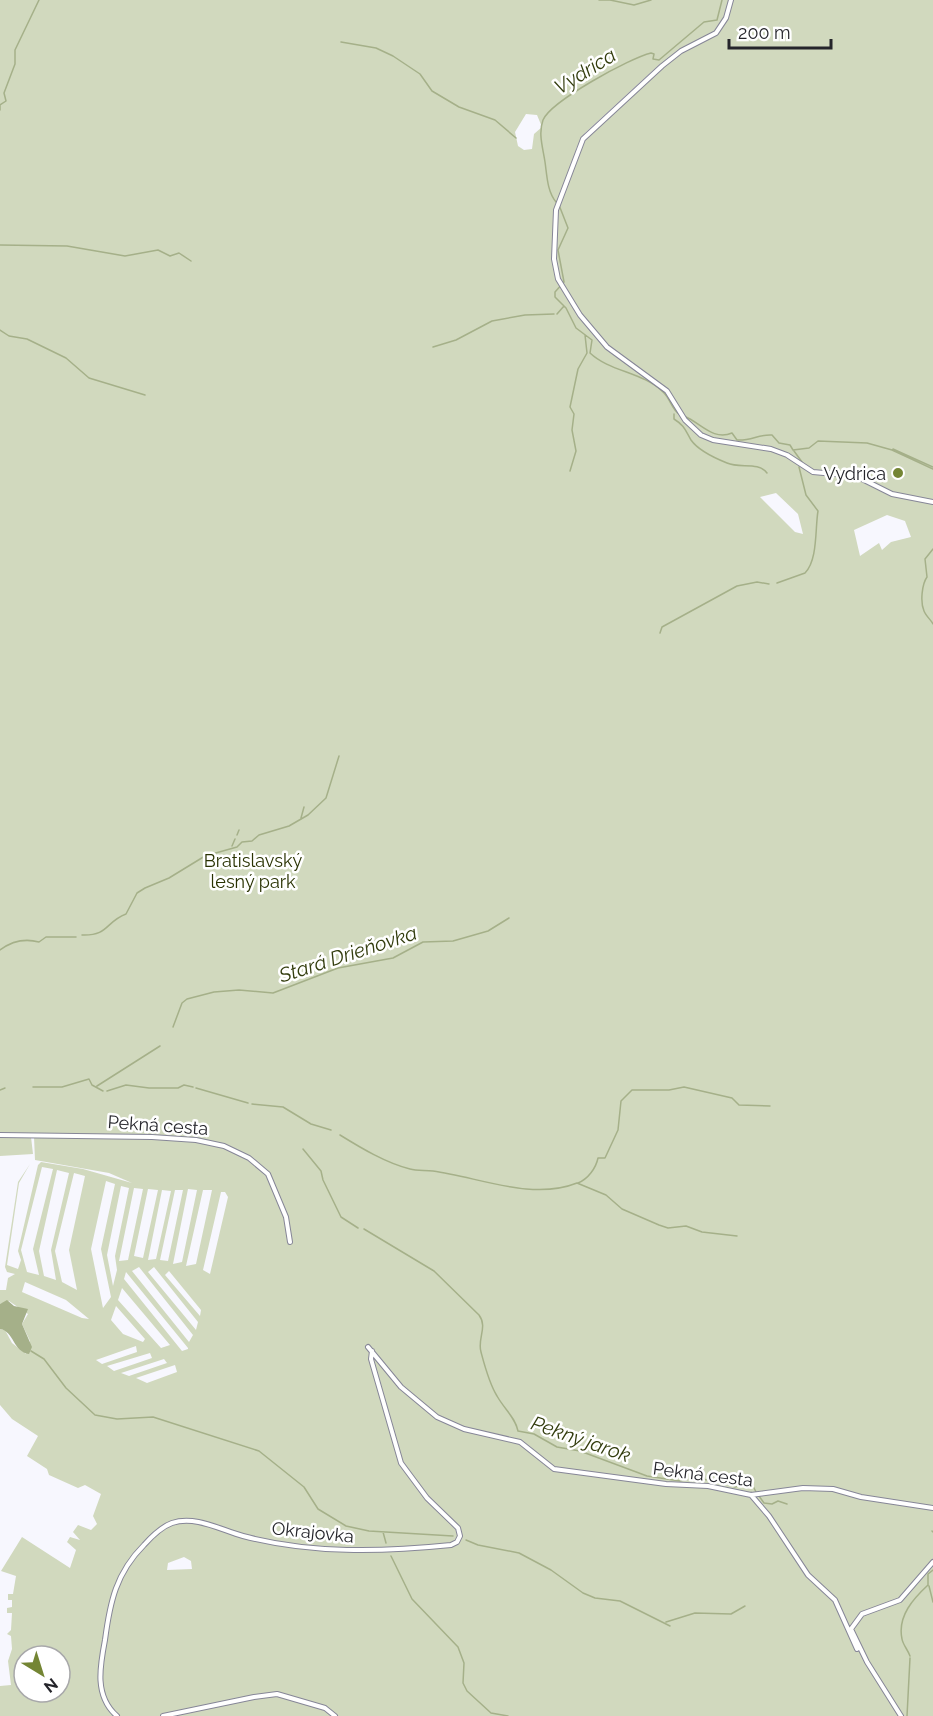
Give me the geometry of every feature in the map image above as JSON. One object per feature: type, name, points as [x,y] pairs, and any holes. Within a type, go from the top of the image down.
[{"type":"street","points":[[731,0],[726,18],[716,33],[671,58],[587,134],[558,204],[554,259],[561,285],[586,323],[607,347],[625,363],[662,387],[696,431],[713,440],[771,449],[787,455],[806,470],[856,476],[892,494],[933,502]]},
{"type":"street","name":"Pekná cesta","points":[[0,1134],[187,1138],[224,1146],[249,1158],[268,1174],[286,1217],[290,1242]]},
{"type":"street","name":"Pekná cesta","points":[[368,1347],[401,1386],[437,1418],[464,1429],[520,1442],[551,1468],[666,1484],[708,1486],[751,1495],[823,1488],[933,1508]]},
{"type":"street","name":"Okrajovka","points":[[117,1716],[105,1702],[100,1673],[113,1593],[118,1579],[136,1553],[170,1524],[185,1521],[200,1522],[246,1537],[329,1549],[391,1550],[452,1545],[460,1537],[458,1528],[427,1498],[401,1463],[371,1359],[372,1351]]},
{"type":"street","points":[[751,1495],[770,1516],[808,1575],[835,1600],[849,1637],[867,1662]]},
{"type":"street","points":[[901,1716],[852,1635],[853,1622],[866,1612],[900,1600],[933,1562]]},
{"type":"street","points":[[163,1716],[278,1694],[325,1708],[334,1716]]},
{"type":"green space","name":"Bratislavský lesný park","points":[[0,0],[933,0],[933,1716],[0,1716],[0,1686],[11,1685],[8,1661],[12,1649],[11,1636],[7,1634],[11,1630],[12,1613],[7,1613],[7,1608],[12,1607],[12,1600],[8,1600],[8,1594],[13,1594],[16,1576],[1,1571],[22,1537],[70,1568],[76,1550],[67,1542],[70,1537],[80,1540],[73,1532],[78,1525],[91,1530],[97,1524],[93,1516],[101,1494],[85,1485],[78,1488],[49,1475],[47,1469],[27,1456],[38,1436],[12,1419],[0,1405],[0,1329],[5,1330],[12,1343],[26,1354],[30,1341],[22,1324],[28,1314],[9,1301],[0,1304],[0,1290],[6,1290],[8,1278],[15,1274],[7,1272],[5,1267],[18,1182],[30,1164],[19,1183],[7,1265],[18,1269],[21,1260],[18,1251],[38,1165],[41,1162],[83,1169],[132,1183],[109,1173],[35,1160],[34,1137],[137,1135],[0,1133]],"holes":[[[660,64],[663,67],[588,135],[580,150],[576,149],[585,133]],[[526,114],[537,115],[542,127],[534,134],[532,149],[524,150],[518,146],[515,132]],[[776,493],[798,514],[803,534],[795,532],[760,497]],[[887,515],[905,521],[911,537],[891,542],[882,550],[879,543],[860,556],[854,530]],[[42,1167],[53,1169],[33,1249],[39,1275],[27,1272],[21,1250]],[[57,1170],[69,1173],[51,1250],[56,1280],[44,1276],[39,1251]],[[74,1173],[85,1176],[69,1250],[77,1290],[62,1282],[55,1251]],[[106,1181],[115,1184],[101,1249],[111,1297],[103,1308],[91,1249]],[[121,1186],[129,1188],[115,1256],[117,1270],[113,1286],[107,1255]],[[134,1188],[143,1189],[128,1260],[119,1261]],[[148,1189],[158,1190],[143,1258],[134,1256]],[[188,1189],[197,1190],[182,1262],[173,1264]],[[162,1190],[171,1191],[156,1259],[148,1260]],[[175,1190],[183,1190],[168,1261],[160,1260]],[[203,1190],[212,1190],[196,1264],[186,1266]],[[221,1192],[225,1192],[228,1197],[210,1274],[203,1270]],[[139,1267],[193,1335],[189,1342],[132,1271]],[[154,1267],[198,1322],[196,1330],[148,1272]],[[169,1271],[201,1310],[200,1316],[165,1275]],[[126,1272],[188,1349],[182,1351],[124,1279]],[[25,1282],[66,1300],[89,1319],[22,1292]],[[122,1288],[170,1345],[161,1348],[118,1300]],[[116,1306],[145,1339],[143,1342],[123,1334],[111,1320]],[[136,1346],[137,1352],[102,1364],[96,1360]],[[150,1353],[152,1358],[114,1371],[107,1366]],[[164,1359],[167,1363],[129,1376],[121,1373]],[[175,1365],[177,1372],[147,1383],[136,1378]],[[184,1557],[191,1561],[192,1569],[167,1570],[168,1563]]]},
{"type":"green space","points":[[0,1136],[31,1137],[33,1154],[0,1156]]},
{"type":"shaded area","points":[[7,1300],[14,1306],[28,1309],[22,1324],[32,1347],[29,1354],[20,1350],[8,1333],[0,1329],[0,1304]]},
{"type":"waterway","points":[[0,110],[0,105],[6,101],[4,93],[15,64],[15,50],[39,0]]},
{"type":"waterway","points":[[599,0],[609,0]]},
{"type":"waterway","points":[[610,0],[634,5],[651,0]]},
{"type":"waterway","name":"Vydrica","points":[[556,202],[548,183],[541,136],[543,120],[549,112],[592,81],[626,63],[651,53],[654,54],[653,59],[659,60],[704,22],[717,20],[722,0]]},
{"type":"waterway","points":[[341,42],[376,48],[393,56],[420,74],[432,91],[459,107],[495,120],[516,138]]},
{"type":"waterway","name":"Vydrica","points":[[559,205],[568,228],[558,250],[564,282],[555,292],[555,297],[566,308],[576,328],[592,340],[590,353],[607,364],[655,385],[679,414]]},
{"type":"waterway","points":[[0,245],[67,246],[125,256],[158,250],[170,256],[179,253],[191,261]]},
{"type":"waterway","points":[[557,314],[564,306]]},
{"type":"waterway","points":[[433,347],[456,340],[492,321],[525,315],[554,314]]},
{"type":"waterway","points":[[0,330],[9,336],[27,339],[66,358],[89,378],[145,395]]},
{"type":"waterway","points":[[570,471],[576,451],[572,430],[574,414],[570,407],[578,369],[587,353],[585,335]]},
{"type":"waterway","points":[[674,414],[674,419],[683,426],[694,444],[703,451],[732,465],[759,467],[767,473]]},
{"type":"waterway","name":"Vydrica","points":[[684,416],[713,433],[719,435],[732,433],[737,440],[772,435],[779,443],[790,445],[793,450],[809,448],[818,441],[867,443],[892,450],[933,469]]},
{"type":"waterway","name":"Vydrica","points":[[893,449],[933,467]]},
{"type":"waterway","points":[[794,451],[802,462]]},
{"type":"waterway","points":[[777,583],[805,573],[814,552],[818,511],[806,495],[799,467]]},
{"type":"waterway","points":[[933,549],[925,559],[927,577],[922,598],[924,611],[933,624]]},
{"type":"waterway","points":[[660,633],[662,627],[737,586],[757,582],[769,584]]},
{"type":"waterway","points":[[82,935],[102,931],[126,914],[137,893],[169,878],[205,856],[237,847],[242,842],[252,841],[259,835],[289,826],[308,815],[326,798],[339,756]]},
{"type":"waterway","points":[[301,818],[304,807]]},
{"type":"waterway","points":[[237,835],[239,830]]},
{"type":"waterway","points":[[232,846],[235,839]]},
{"type":"waterway","name":"Stará Drieňovka","points":[[173,1027],[182,1003],[187,999],[214,992],[239,990],[273,993],[338,968],[393,958],[423,942],[453,941],[488,931],[509,918]]},
{"type":"waterway","points":[[0,950],[18,941],[39,942],[46,937],[76,937]]},
{"type":"waterway","name":"Stará Drieňovka","points":[[97,1086],[160,1046]]},
{"type":"waterway","points":[[33,1087],[62,1087],[89,1079],[92,1085],[103,1091]]},
{"type":"waterway","points":[[107,1091],[126,1085],[149,1088],[178,1088],[184,1085],[193,1087]]},
{"type":"waterway","points":[[578,1183],[591,1173],[598,1158],[605,1158],[618,1130],[621,1101],[632,1090],[669,1090],[684,1087],[732,1098],[739,1105],[770,1106]]},
{"type":"waterway","points":[[0,1090],[5,1088]]},
{"type":"waterway","points":[[196,1088],[248,1103]]},
{"type":"waterway","points":[[252,1104],[283,1107],[311,1124],[331,1130]]},
{"type":"waterway","points":[[340,1135],[383,1159],[410,1169],[433,1171],[524,1189],[560,1188],[577,1183],[606,1195],[622,1209],[668,1228],[686,1226],[702,1232],[737,1236]]},
{"type":"waterway","name":"Pekný jarok","points":[[303,1149],[321,1171],[341,1217],[358,1228]]},
{"type":"waterway","name":"Pekný jarok","points":[[364,1229],[434,1271],[479,1315],[483,1324],[480,1347],[488,1375],[494,1391],[512,1417],[518,1431],[534,1434],[557,1447],[580,1451],[647,1476],[680,1481],[694,1478],[722,1482],[735,1487],[744,1484],[753,1486],[756,1492]]},
{"type":"waterway","points":[[31,1351],[44,1359],[66,1388],[95,1415],[117,1419],[153,1417],[259,1451],[304,1487],[318,1509],[346,1526],[369,1531],[453,1536]]},
{"type":"waterway","name":"Pekný jarok","points":[[759,1496],[764,1503],[772,1504],[778,1501],[787,1504]]},
{"type":"waterway","points":[[383,1532],[386,1543]]},
{"type":"waterway","points":[[466,1540],[478,1545],[519,1553],[551,1570],[583,1593],[595,1598],[620,1601],[670,1626]]},
{"type":"waterway","points":[[391,1556],[412,1599],[458,1647],[464,1663],[463,1683],[467,1691],[491,1713],[508,1716]]},
{"type":"waterway","points":[[910,1656],[902,1639],[904,1615],[912,1602],[928,1585],[928,1574],[933,1570]]},
{"type":"waterway","points":[[929,1586],[933,1602]]},
{"type":"waterway","points":[[666,1622],[695,1613],[731,1614],[745,1606]]},
{"type":"waterway","points":[[907,1716],[910,1658]]},
{"type":"place","name":"Vydrica","points":[[898,473]]}]
